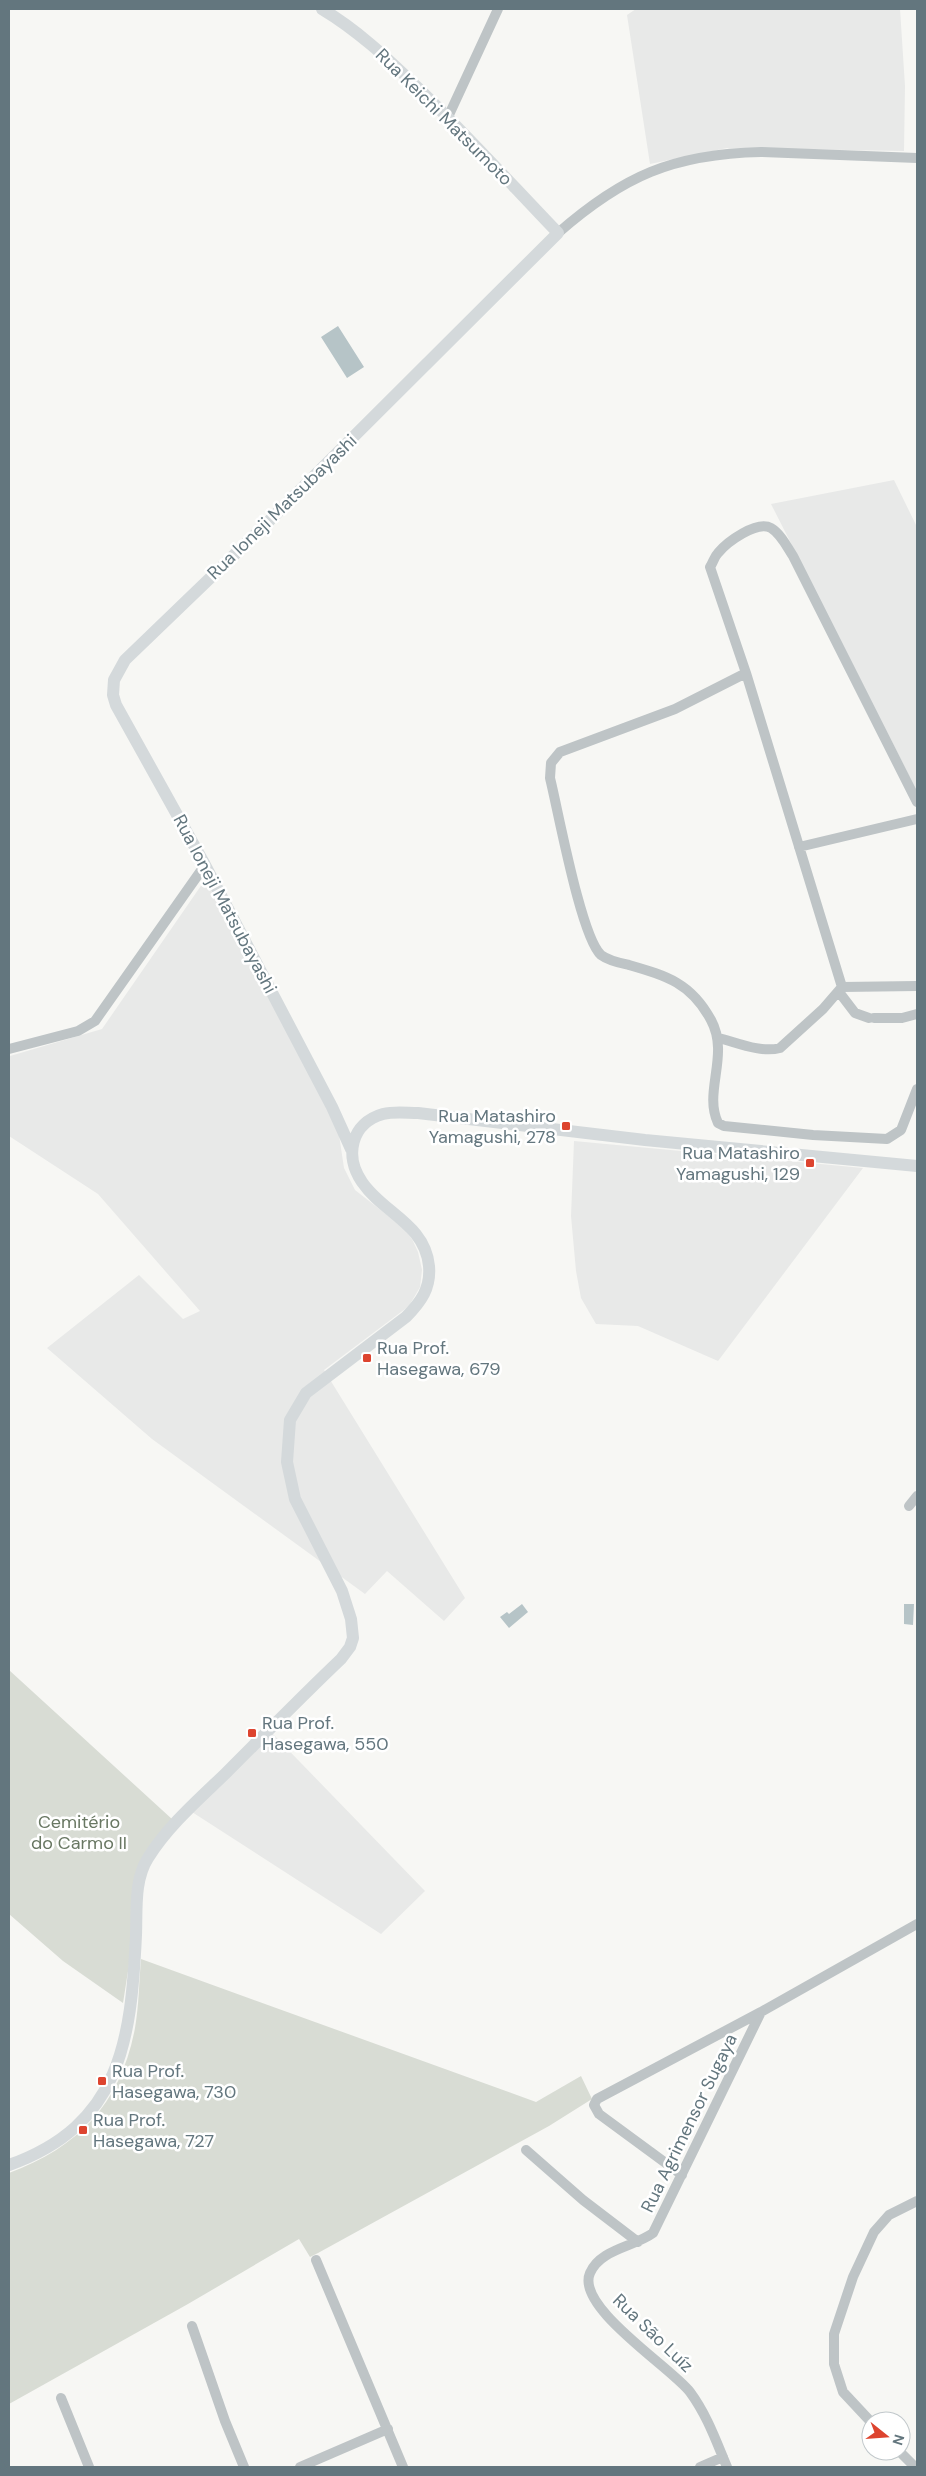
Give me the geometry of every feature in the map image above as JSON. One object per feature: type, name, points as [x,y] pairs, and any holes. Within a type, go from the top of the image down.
[{"type":"main road","name":"Rua Keichi Matsumoto","points":[[322,9],[365,39],[448,117],[558,233]]},
{"type":"main road","name":"Rua Ioneji Matsubayashi","points":[[9,2165],[36,2154],[66,2136],[103,2094],[118,2063],[125,2040],[133,1985],[139,1881],[148,1858],[175,1824],[341,1659],[350,1647],[353,1630],[342,1591],[305,1522],[289,1479],[286,1448],[290,1420],[306,1392],[406,1317],[422,1298],[430,1277],[429,1259],[421,1239],[406,1222],[363,1184],[353,1165],[351,1149],[339,1120],[206,865],[116,705],[113,687],[118,668],[138,646],[268,522],[558,233]]},
{"type":"main road","points":[[351,1149],[358,1132],[367,1124],[383,1114],[400,1112],[450,1116],[645,1140],[917,1166]]},
{"type":"street","points":[[448,117],[498,9]]},
{"type":"street","name":"Rua Ioneji Matsubayashi","points":[[558,233],[589,205],[625,183],[665,166],[689,160],[737,152],[917,158]]},
{"type":"street","points":[[917,802],[780,535],[770,528],[758,527],[733,538],[717,554],[710,567],[746,673],[841,990],[855,1014],[872,1018],[902,1018],[917,1014]]},
{"type":"street","points":[[746,673],[675,709],[560,752],[551,763],[550,778],[578,900],[596,949],[603,956],[669,977],[685,987],[711,1019],[719,1038],[714,1115],[718,1123],[730,1129],[887,1139],[901,1130],[917,1089]]},
{"type":"street","points":[[799,847],[917,819]]},
{"type":"street","points":[[9,1049],[78,1031],[95,1021],[206,865]]},
{"type":"street","points":[[719,1038],[761,1049],[771,1050],[780,1048],[841,990],[917,986]]},
{"type":"street","points":[[909,1506],[917,1496]]},
{"type":"street","name":"Rua Agrimensor Sugaya","points":[[682,2175],[606,2119],[596,2110],[595,2102],[606,2093],[761,2012],[917,1924]]},
{"type":"street","name":"Rua Agrimensor Sugaya","points":[[638,2242],[653,2233],[682,2175],[717,2097],[761,2012]]},
{"type":"street","points":[[526,2150],[583,2200],[638,2242]]},
{"type":"street","points":[[861,2411],[843,2392],[834,2364],[834,2334],[853,2277],[874,2232],[889,2216],[917,2201]]},
{"type":"street","name":"Rua São Luíz","points":[[638,2242],[615,2250],[601,2260],[589,2274],[591,2292],[618,2327],[689,2390],[705,2415],[727,2467]]},
{"type":"street","points":[[316,2260],[404,2467]]},
{"type":"street","points":[[192,2326],[225,2421],[244,2467]]},
{"type":"street","points":[[61,2398],[89,2467]]},
{"type":"street","points":[[300,2467],[388,2428]]},
{"type":"street","points":[[700,2467],[723,2457]]},
{"type":"shaded area","points":[[636,9],[900,9],[905,86],[904,151],[727,148],[650,164],[627,15]]},
{"type":"shaded area","points":[[338,326],[364,367],[347,378],[321,337]]},
{"type":"shaded area","points":[[894,480],[917,527],[917,791],[771,504]]},
{"type":"shaded area","points":[[207,877],[338,1128],[344,1168],[355,1190],[401,1226],[412,1239],[418,1252],[422,1270],[420,1287],[409,1306],[324,1370],[465,1598],[444,1621],[387,1571],[365,1594],[152,1439],[47,1348],[139,1275],[183,1319],[200,1311],[98,1194],[9,1136],[9,1061],[10,1056],[102,1029]]},
{"type":"shaded area","points":[[574,1141],[863,1168],[718,1361],[638,1326],[596,1324],[581,1298],[576,1271],[571,1216]]},
{"type":"shaded area","points":[[522,1604],[528,1612],[509,1628],[500,1617],[507,1612],[509,1614]]},
{"type":"shaded area","points":[[904,1604],[914,1604],[913,1625],[904,1624]]},
{"type":"shaded area","points":[[269,1730],[425,1891],[381,1934],[192,1812]]},
{"type":"green space","name":"Cemitério do Carmo II","points":[[9,1670],[173,1820],[146,1856],[123,2003],[63,1961],[9,1914]]},
{"type":"green space","points":[[141,1959],[536,2102],[581,2076],[592,2099],[549,2126],[310,2257],[299,2239],[188,2304],[9,2404],[9,2173],[56,2150],[93,2119],[107,2100],[119,2079],[135,2028]]},
{"type":"place","name":"Rua Matashiro Yamagushi, 278","points":[[566,1126]]},
{"type":"place","name":"Rua Matashiro Yamagushi, 129","points":[[810,1163]]},
{"type":"place","name":"Rua Prof. Hasegawa, 679","points":[[367,1358]]},
{"type":"place","name":"Rua Prof. Hasegawa, 550","points":[[252,1733]]},
{"type":"place","name":"Rua Prof. Hasegawa, 730","points":[[102,2081]]},
{"type":"place","name":"Rua Prof. Hasegawa, 727","points":[[83,2130]]}]
